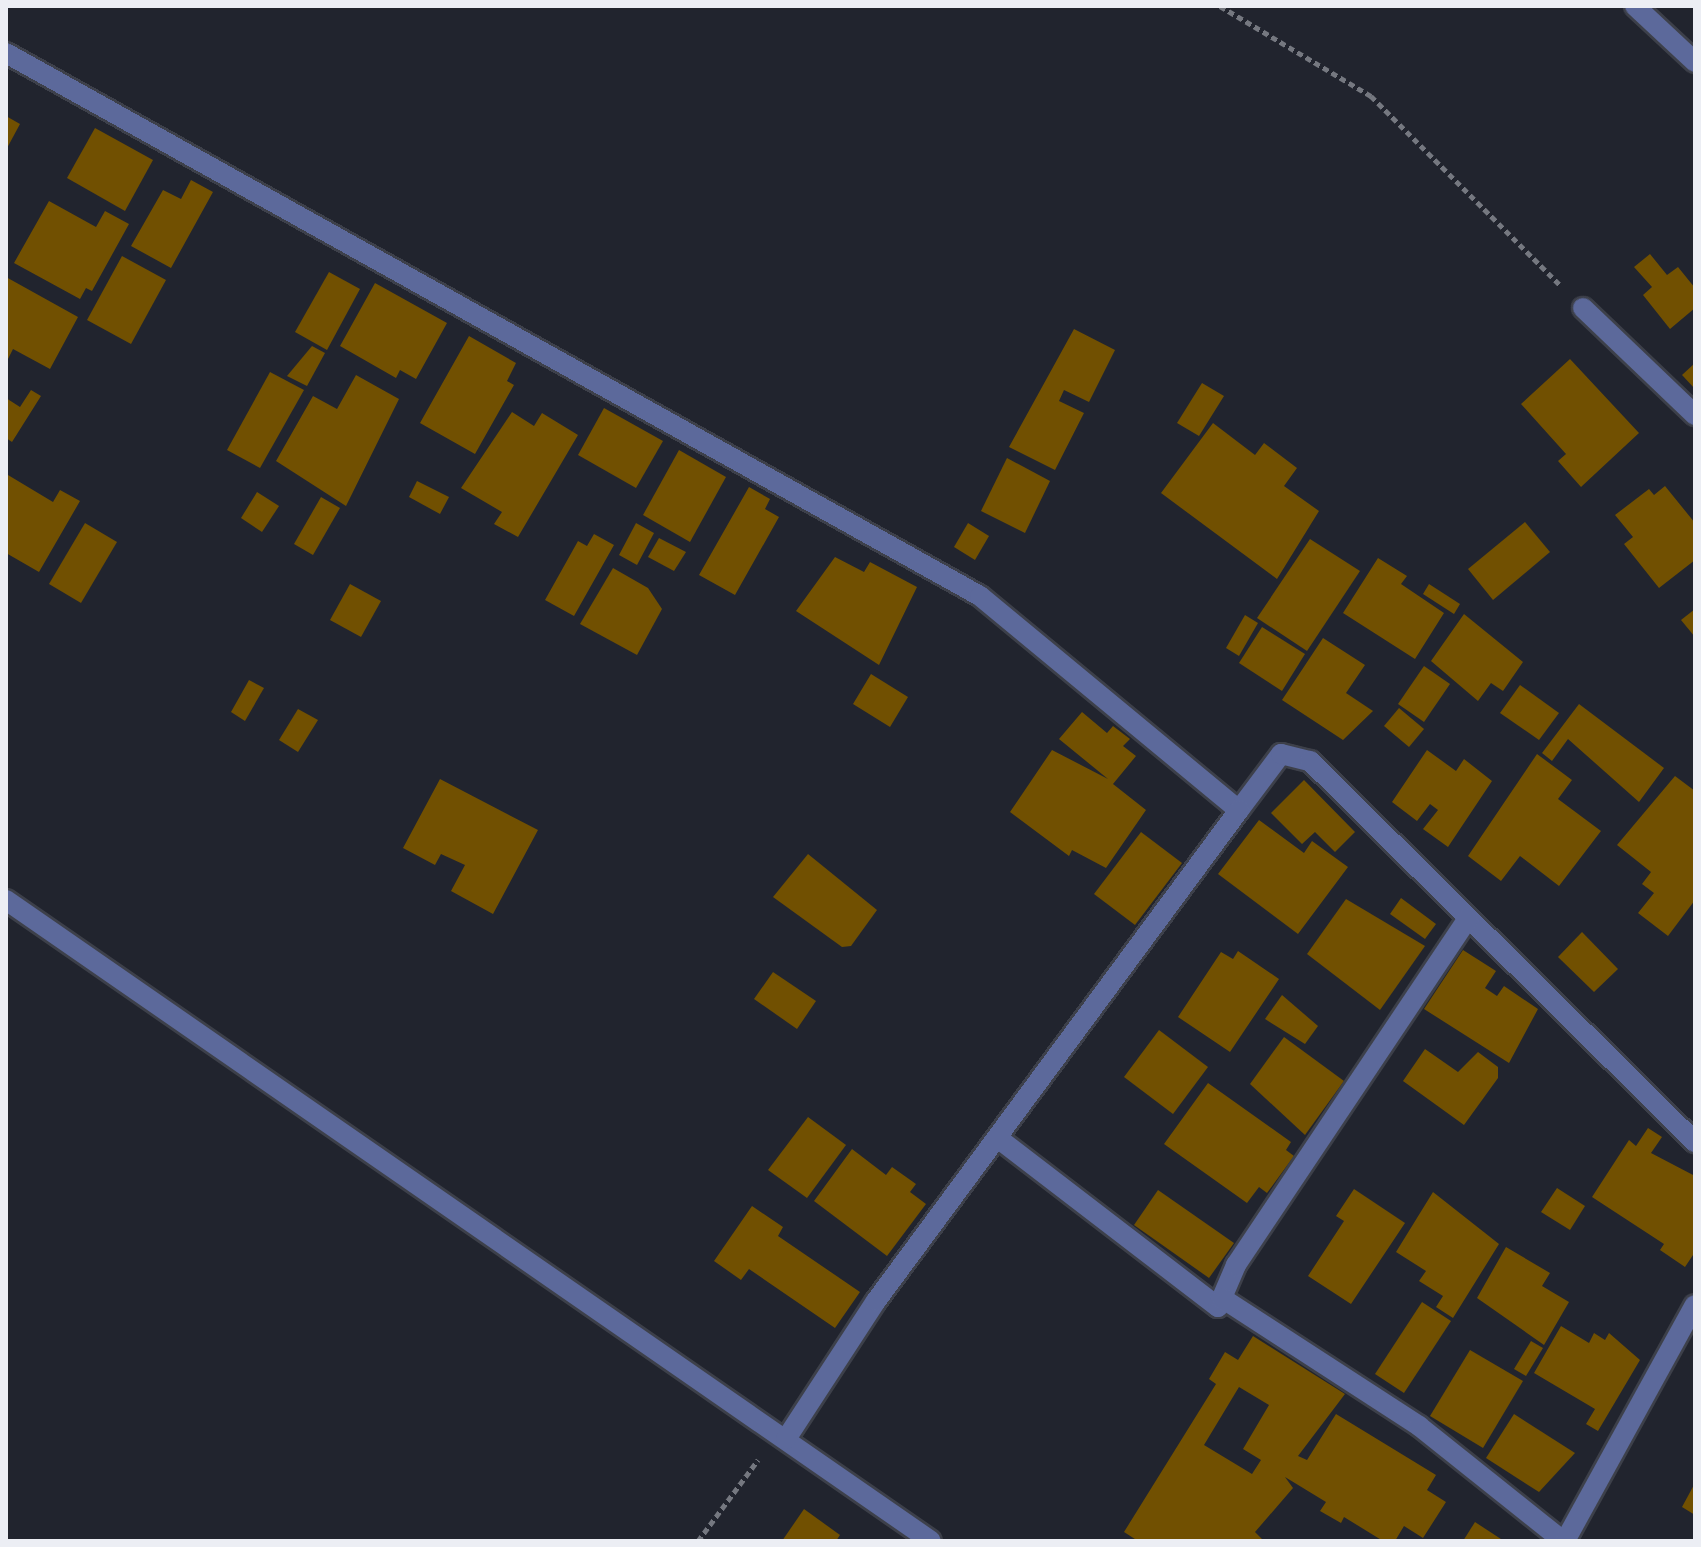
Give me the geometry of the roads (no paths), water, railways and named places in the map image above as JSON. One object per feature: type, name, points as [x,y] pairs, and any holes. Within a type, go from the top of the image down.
[{"type":"street","points":[[1635,6],[1695,62]]},
{"type":"street","points":[[6,53],[980,596],[1239,810]]},
{"type":"street","points":[[1583,308],[1695,415]]},
{"type":"street","points":[[782,1437],[876,1301],[999,1139],[1281,754],[1310,761],[1695,1142]]},
{"type":"street","points":[[6,900],[931,1541]]},
{"type":"street","points":[[999,1139],[1218,1307],[1236,1265],[1468,918]]},
{"type":"street","points":[[1222,1298],[1419,1426],[1564,1541],[1695,1305]]}]
